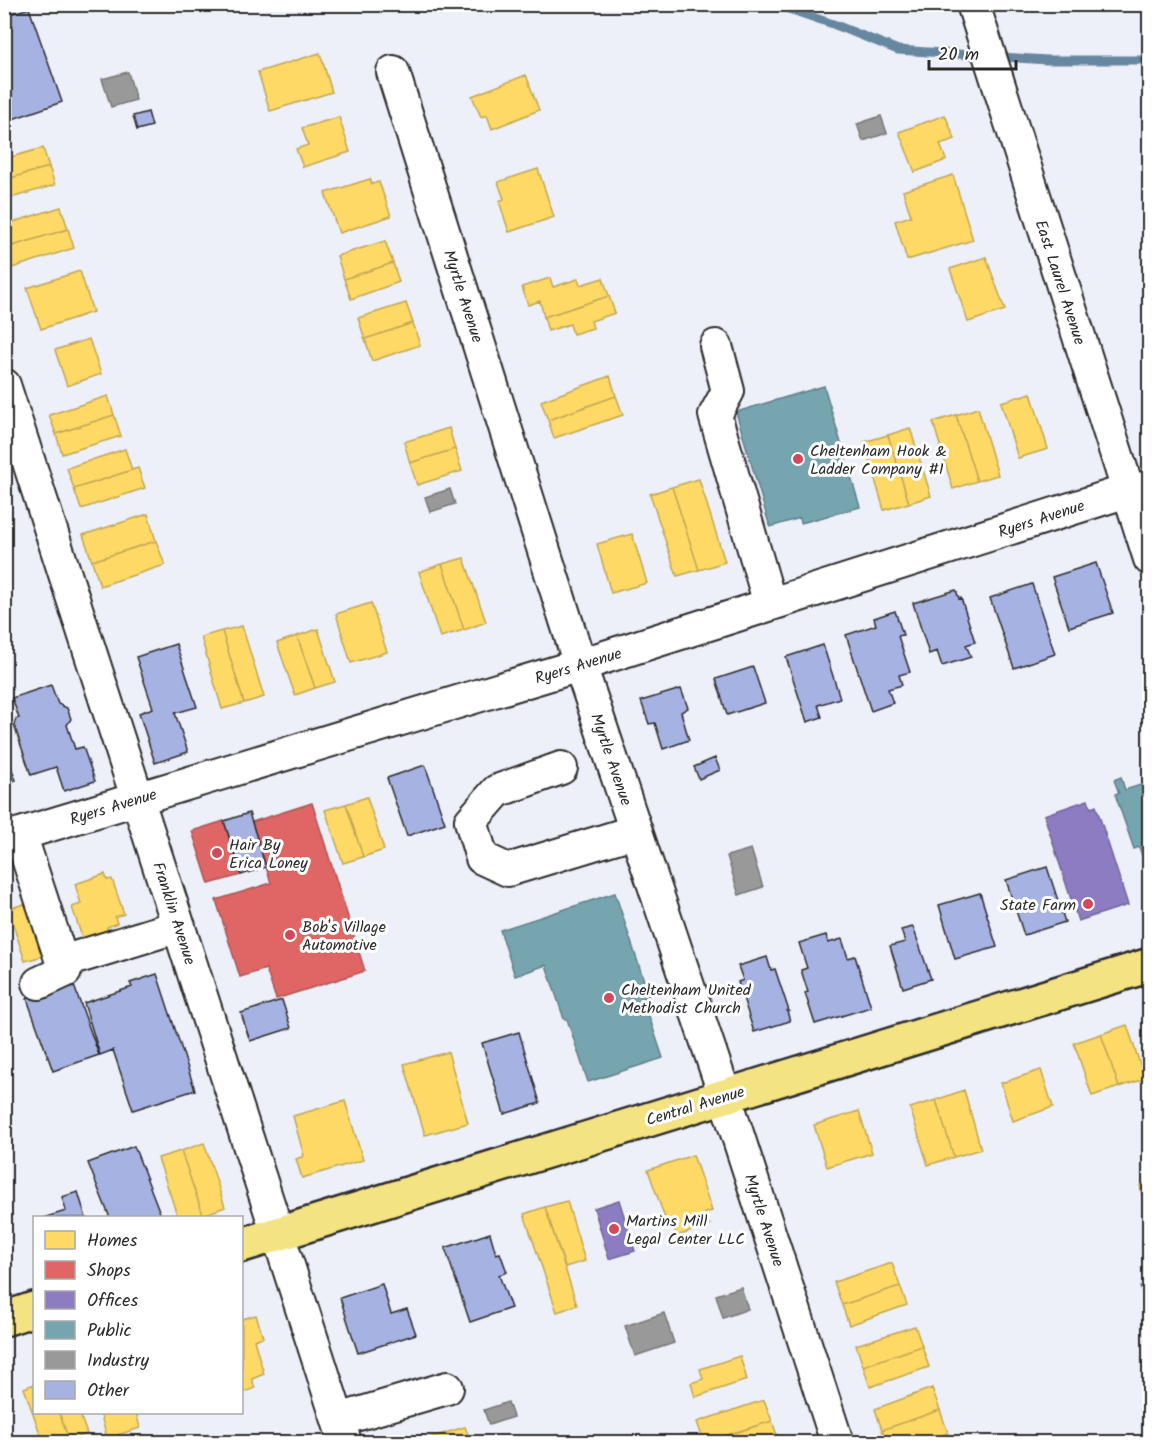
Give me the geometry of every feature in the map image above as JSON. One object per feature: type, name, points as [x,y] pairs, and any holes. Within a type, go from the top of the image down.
[{"type":"main road","name":"Central Avenue","points":[[243,1245],[1149,965]]},
{"type":"main road","points":[[4,1319],[33,1310]]},
{"type":"street","name":"East Laurel Avenue","points":[[974,8],[1138,489],[1149,559]]},
{"type":"street","name":"Myrtle Avenue","points":[[393,72],[580,664],[725,1096],[837,1443]]},
{"type":"street","points":[[716,346],[728,391],[715,415],[770,604]]},
{"type":"street","name":"Franklin Avenue","points":[[4,385],[139,798],[341,1432]]},
{"type":"street","name":"Ryers Avenue","points":[[12,836],[580,664],[1138,489]]},
{"type":"street","points":[[561,768],[497,790],[471,821],[482,858],[508,870],[636,831]]},
{"type":"street","points":[[12,836],[65,971],[39,983]]},
{"type":"street","points":[[62,962],[179,926]]},
{"type":"street","points":[[341,1432],[447,1388]]},
{"type":"building: Homes","points":[[320,53],[332,92],[270,111],[258,72]]},
{"type":"building: Homes","points":[[526,75],[539,110],[492,129],[487,115],[481,117],[472,96]]},
{"type":"building: Homes","points":[[945,115],[955,139],[940,144],[946,160],[915,172],[899,132]]},
{"type":"building: Homes","points":[[339,117],[350,152],[303,167],[296,149],[308,145],[302,128]]},
{"type":"building: Homes","points":[[43,148],[49,167],[4,180],[4,159]]},
{"type":"building: Homes","points":[[49,167],[55,185],[4,200],[4,180]]},
{"type":"building: Homes","points":[[538,169],[554,217],[509,232],[499,201],[504,199],[498,182]]},
{"type":"building: Homes","points":[[953,175],[973,240],[907,260],[895,221],[911,216],[903,191]]},
{"type":"building: Homes","points":[[370,179],[372,184],[379,182],[391,216],[339,233],[325,193]]},
{"type":"building: Homes","points":[[61,207],[68,229],[6,248],[4,225]]},
{"type":"building: Homes","points":[[68,229],[74,248],[12,268],[6,248]]},
{"type":"building: Homes","points":[[385,241],[393,263],[344,279],[337,256]]},
{"type":"building: Homes","points":[[986,257],[1005,310],[968,322],[950,269]]},
{"type":"building: Homes","points":[[393,263],[399,282],[351,299],[344,279]]},
{"type":"building: Homes","points":[[80,271],[93,312],[41,329],[27,288]]},
{"type":"building: Homes","points":[[550,278],[553,287],[578,279],[580,285],[603,278],[609,296],[544,317],[540,301],[528,305],[522,287]]},
{"type":"building: Homes","points":[[609,296],[615,313],[591,321],[593,328],[573,334],[570,324],[548,331],[544,317]]},
{"type":"building: Homes","points":[[406,303],[413,323],[365,339],[358,318]]},
{"type":"building: Homes","points":[[413,323],[420,345],[372,361],[365,339]]},
{"type":"building: Homes","points":[[89,339],[101,374],[67,386],[55,350]]},
{"type":"building: Homes","points":[[610,376],[616,396],[548,420],[541,401]]},
{"type":"building: Homes","points":[[1031,393],[1048,449],[1018,458],[1001,402]]},
{"type":"building: Homes","points":[[108,396],[114,415],[56,434],[49,415]]},
{"type":"building: Homes","points":[[616,396],[623,415],[554,438],[548,420]]},
{"type":"building: Homes","points":[[978,408],[998,475],[977,481],[956,415]]},
{"type":"building: Homes","points":[[114,415],[121,436],[62,454],[56,434]]},
{"type":"building: Homes","points":[[956,415],[977,481],[953,489],[933,422]]},
{"type":"building: Homes","points":[[449,428],[455,449],[410,463],[404,442]]},
{"type":"building: Homes","points":[[910,428],[931,496],[909,503],[888,435]]},
{"type":"building: Homes","points":[[888,435],[909,503],[884,510],[864,442]]},
{"type":"building: Homes","points":[[125,449],[132,470],[74,489],[67,468]]},
{"type":"building: Homes","points":[[455,449],[462,471],[417,485],[410,463]]},
{"type":"building: Homes","points":[[138,468],[145,488],[81,509],[74,489]]},
{"type":"building: Homes","points":[[699,479],[725,562],[699,570],[672,487]]},
{"type":"building: Homes","points":[[672,487],[699,570],[677,576],[650,494]]},
{"type":"building: Homes","points":[[148,514],[156,541],[92,561],[83,535]]},
{"type":"building: Homes","points":[[632,534],[647,583],[611,593],[597,544]]},
{"type":"building: Homes","points":[[156,541],[165,565],[100,586],[92,561]]},
{"type":"building: Homes","points":[[464,558],[486,622],[464,630],[442,564]]},
{"type":"building: Homes","points":[[442,564],[464,630],[440,637],[419,572]]},
{"type":"building: Homes","points":[[371,603],[387,652],[351,663],[336,614]]},
{"type":"building: Homes","points":[[242,626],[264,697],[244,703],[222,631]]},
{"type":"building: Homes","points":[[318,629],[335,682],[315,688],[297,636]]},
{"type":"building: Homes","points":[[222,631],[244,703],[222,709],[201,637]]},
{"type":"building: Homes","points":[[297,636],[315,688],[295,695],[277,643]]},
{"type":"building: Homes","points":[[367,797],[384,850],[363,857],[346,804]]},
{"type":"building: Homes","points":[[346,804],[363,857],[343,863],[325,810]]},
{"type":"building: Homes","points":[[105,874],[107,880],[112,879],[124,914],[115,917],[117,923],[107,927],[110,938],[85,946],[72,907],[81,904],[75,884]]},
{"type":"building: Homes","points":[[34,901],[37,937],[43,956],[25,961],[8,909]]},
{"type":"building: Homes","points":[[1127,1025],[1145,1079],[1119,1087],[1101,1034]]},
{"type":"building: Homes","points":[[1101,1034],[1119,1087],[1092,1096],[1074,1043]]},
{"type":"building: Homes","points":[[448,1052],[468,1123],[425,1135],[404,1064]]},
{"type":"building: Homes","points":[[1041,1070],[1053,1107],[1013,1121],[1001,1083]]},
{"type":"building: Homes","points":[[964,1090],[981,1149],[954,1157],[936,1100]]},
{"type":"building: Homes","points":[[936,1100],[954,1157],[928,1165],[910,1108]]},
{"type":"building: Homes","points":[[345,1101],[363,1160],[302,1178],[296,1159],[304,1156],[293,1116]]},
{"type":"building: Homes","points":[[859,1111],[872,1153],[827,1167],[814,1125]]},
{"type":"building: Homes","points":[[204,1143],[225,1207],[203,1215],[181,1151]]},
{"type":"building: Homes","points":[[181,1151],[203,1215],[177,1216],[158,1158]]},
{"type":"building: Homes","points":[[693,1155],[712,1211],[705,1213],[710,1225],[677,1236],[672,1222],[667,1224],[648,1170]]},
{"type":"building: Homes","points":[[1150,1182],[1150,1200],[1143,1201],[1140,1185]]},
{"type":"building: Homes","points":[[567,1201],[585,1261],[565,1267],[545,1207]]},
{"type":"building: Homes","points":[[545,1207],[577,1305],[557,1312],[524,1214]]},
{"type":"building: Homes","points":[[892,1263],[900,1286],[842,1305],[834,1282]]},
{"type":"building: Homes","points":[[900,1286],[907,1305],[849,1325],[842,1305]]},
{"type":"building: Homes","points":[[256,1315],[263,1337],[254,1340],[264,1374],[252,1379],[255,1388],[243,1393],[243,1319]]},
{"type":"building: Homes","points":[[915,1326],[922,1346],[863,1366],[856,1345]]},
{"type":"building: Homes","points":[[922,1346],[929,1367],[870,1387],[863,1366]]},
{"type":"building: Homes","points":[[740,1356],[747,1380],[695,1397],[691,1383],[703,1379],[700,1369]]},
{"type":"building: Homes","points":[[33,1384],[33,1414],[24,1388]]},
{"type":"building: Homes","points":[[932,1388],[940,1410],[882,1430],[875,1409]]},
{"type":"building: Homes","points":[[764,1400],[772,1421],[704,1442],[697,1422]]},
{"type":"building: Homes","points":[[940,1410],[948,1433],[920,1442],[887,1442],[882,1430]]},
{"type":"building: Homes","points":[[33,1414],[60,1414],[69,1440],[43,1442]]},
{"type":"building: Homes","points":[[60,1414],[80,1414],[87,1434],[69,1440]]},
{"type":"building: Homes","points":[[101,1414],[136,1414],[140,1428],[107,1438]]},
{"type":"building: Homes","points":[[772,1421],[779,1441],[707,1442]]},
{"type":"building: Homes","points":[[465,1427],[471,1442],[416,1442]]},
{"type":"building: Shops","name":"Bob's Village Automotive","points":[[312,803],[365,971],[276,999],[266,969],[240,977],[216,900],[271,883],[252,822]]},
{"type":"building: Shops","name":"Hair By Erica Loney","points":[[224,821],[241,875],[209,884],[192,831]]},
{"type":"building: Offices","points":[[1088,800],[1091,808],[1096,806],[1128,905],[1078,921],[1044,815]]},
{"type":"building: Offices","name":"Martins Mill Legal Center LLC","points":[[619,1200],[635,1251],[609,1259],[594,1208]]},
{"type":"building: Public","name":"Cheltenham Hook & Ladder Company #1","points":[[824,386],[860,507],[801,523],[800,518],[770,527],[736,412]]},
{"type":"building: Public","points":[[1121,777],[1125,790],[1150,782],[1150,878],[1139,847],[1134,849],[1115,794],[1119,793],[1114,780]]},
{"type":"building: Public","points":[[615,893],[649,996],[643,998],[663,1058],[588,1082],[546,965],[515,976],[500,930]]},
{"type":"building: Industry","points":[[128,72],[136,100],[111,107],[102,79]]},
{"type":"building: Industry","points":[[881,116],[887,133],[863,141],[857,124]]},
{"type":"building: Industry","points":[[450,489],[455,504],[430,512],[425,497]]},
{"type":"building: Industry","points":[[751,849],[763,887],[739,895],[727,856]]},
{"type":"building: Industry","points":[[1150,1284],[1150,1301],[1145,1302],[1140,1287]]},
{"type":"building: Industry","points":[[741,1287],[748,1309],[723,1318],[716,1295]]},
{"type":"building: Industry","points":[[664,1313],[674,1343],[635,1356],[625,1326]]},
{"type":"building: Industry","points":[[508,1402],[513,1417],[489,1425],[484,1410]]},
{"type":"building: Other","points":[[29,8],[62,102],[4,122],[4,16]]},
{"type":"building: Other","points":[[148,112],[152,126],[137,130],[133,116]]},
{"type":"building: Other","points":[[1096,563],[1113,613],[1069,627],[1052,577]]},
{"type":"building: Other","points":[[1032,584],[1055,654],[1014,668],[990,598]]},
{"type":"building: Other","points":[[956,590],[959,599],[961,598],[975,642],[966,645],[971,657],[942,666],[937,651],[929,654],[913,603]]},
{"type":"building: Other","points":[[895,611],[903,635],[898,636],[910,672],[899,675],[902,685],[888,689],[893,703],[871,711],[846,635],[876,625],[874,618]]},
{"type":"building: Other","points":[[176,644],[197,707],[175,713],[188,752],[155,763],[139,713],[153,708],[136,657]]},
{"type":"building: Other","points":[[823,645],[840,698],[818,705],[822,717],[807,722],[786,657]]},
{"type":"building: Other","points":[[753,667],[765,703],[727,715],[716,679]]},
{"type":"building: Other","points":[[51,685],[58,704],[67,708],[71,719],[67,725],[75,749],[83,747],[95,781],[64,791],[56,767],[31,775],[14,725],[16,719],[19,718],[12,698]]},
{"type":"building: Other","points":[[681,689],[688,708],[681,712],[689,740],[663,749],[655,723],[649,724],[641,701]]},
{"type":"building: Other","points":[[4,749],[16,780],[4,784]]},
{"type":"building: Other","points":[[715,758],[720,770],[699,779],[694,767]]},
{"type":"building: Other","points":[[425,765],[445,823],[407,836],[387,778]]},
{"type":"building: Other","points":[[249,813],[266,867],[241,875],[224,821]]},
{"type":"building: Other","points":[[1047,867],[1065,922],[1024,935],[1006,880]]},
{"type":"building: Other","points":[[980,893],[997,947],[955,959],[939,905]]},
{"type":"building: Other","points":[[913,927],[931,979],[903,988],[890,946],[905,942],[901,930]]},
{"type":"building: Other","points":[[826,935],[828,943],[842,939],[848,958],[855,956],[871,1007],[815,1024],[805,993],[808,992],[801,970],[807,968],[799,943]]},
{"type":"building: Other","points":[[767,957],[771,970],[775,969],[789,1011],[787,1011],[790,1021],[754,1032],[738,982],[743,980],[738,966]]},
{"type":"building: Other","points":[[157,974],[195,1090],[133,1110],[113,1050],[100,1055],[84,1003],[132,987],[130,983]]},
{"type":"building: Other","points":[[73,983],[99,1055],[53,1071],[27,999]]},
{"type":"building: Other","points":[[282,1000],[291,1028],[250,1041],[241,1013]]},
{"type":"building: Other","points":[[519,1032],[540,1103],[504,1114],[482,1043]]},
{"type":"building: Other","points":[[134,1146],[161,1216],[109,1216],[88,1163]]},
{"type":"building: Other","points":[[78,1192],[85,1216],[50,1216],[66,1211],[62,1197]]},
{"type":"building: Other","points":[[490,1233],[496,1254],[500,1253],[507,1272],[499,1275],[511,1308],[470,1322],[445,1248]]},
{"type":"building: Other","points":[[382,1284],[391,1314],[407,1309],[416,1334],[358,1353],[340,1298]]},
{"type":"waterway","points":[[774,4],[898,50],[1047,60],[1150,60]]},
{"type":"place","name":"Cheltenham Hook & Ladder Company #1","points":[[798,459]]},
{"type":"place","name":"Hair By Erica Loney","points":[[217,853]]},
{"type":"place","name":"State Farm","points":[[1088,904]]},
{"type":"place","name":"Bob's Village Automotive","points":[[290,935]]},
{"type":"place","name":"Cheltenham United Methodist Church","points":[[609,998]]},
{"type":"place","name":"Martins Mill Legal Center LLC","points":[[614,1229]]}]
